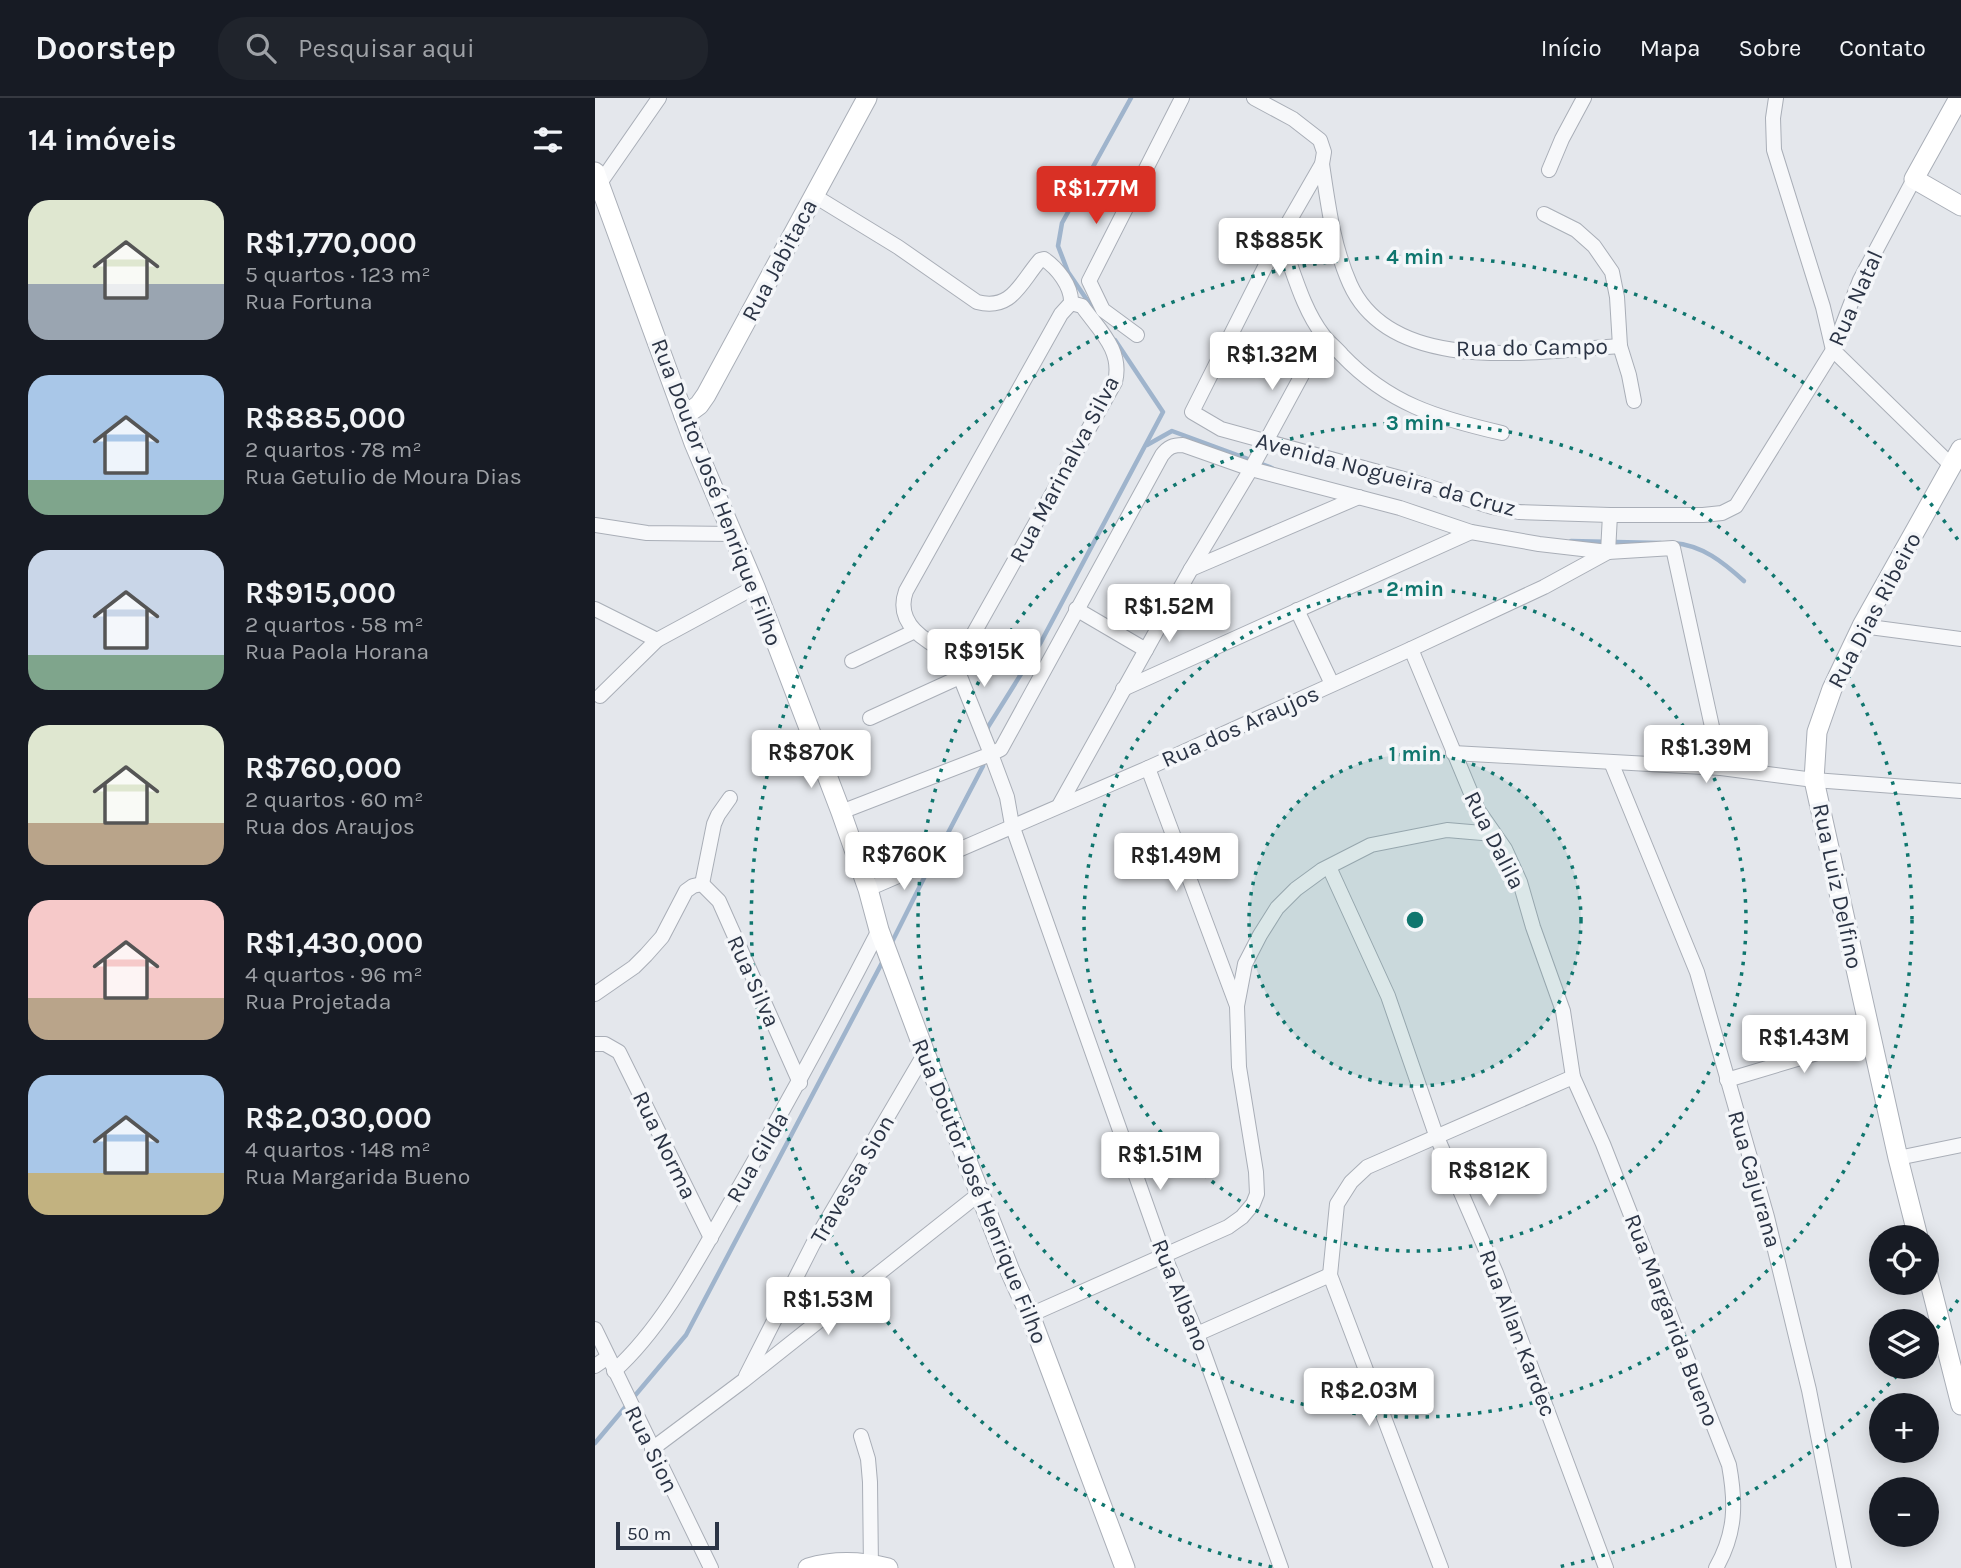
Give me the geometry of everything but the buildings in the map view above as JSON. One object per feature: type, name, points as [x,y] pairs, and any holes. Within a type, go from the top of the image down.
[{"type":"street","points":[[598,178],[659,98]]},
{"type":"street","name":"Rua Jabitaca","points":[[684,416],[699,405],[706,395],[867,98]]},
{"type":"street","points":[[1137,335],[1103,310],[1089,281],[1182,98]]},
{"type":"street","points":[[1254,98],[1293,119],[1320,140],[1324,152],[1322,164],[1280,237],[1305,301],[1322,335],[1360,373],[1404,403],[1429,414],[1502,433]]},
{"type":"street","points":[[1549,170],[1584,98]]},
{"type":"street","points":[[1776,98],[1773,118],[1774,150],[1823,307],[1833,350],[1957,467]]},
{"type":"street","name":"Rua Natal","points":[[1745,493],[1833,350],[1860,280],[1959,98]]},
{"type":"street","name":"Rua do Campo","points":[[1322,164],[1331,223],[1351,285],[1370,314],[1408,339],[1459,352],[1620,346]]},
{"type":"street","name":"Rua Doutor José Henrique Filho","points":[[598,178],[684,416],[755,587],[841,812],[885,944],[979,1195],[1030,1315],[1125,1568]]},
{"type":"street","points":[[1914,179],[1961,206]]},
{"type":"street","points":[[813,195],[898,247],[977,302],[992,306],[1007,301],[1040,260],[1044,259],[1068,287],[1071,303],[1061,314],[906,591],[902,603],[902,609],[915,631],[928,643],[951,654]]},
{"type":"street","name":"Rua do Campo","points":[[1544,214],[1576,230],[1594,246],[1612,272],[1617,297],[1620,346],[1634,401]]},
{"type":"street","name":"Avenida Nogueira da Cruz","points":[[1280,237],[1192,412],[1221,429],[1411,481],[1492,507],[1518,512],[1610,519],[1722,513],[1736,506],[1745,493]]},
{"type":"street","name":"Rua Marinalva Silva","points":[[951,654],[970,640],[1115,382],[1118,370],[1117,354],[1082,306],[1071,303]]},
{"type":"street","points":[[1060,804],[1191,569],[1252,468],[1309,362]]},
{"type":"street","name":"Avenida Nogueira da Cruz","points":[[1076,609],[1158,463],[1167,448],[1174,445],[1183,445],[1252,468],[1400,508],[1471,532],[1539,544],[1673,548],[1721,768]]},
{"type":"street","name":"Rua Dias Ribeiro","points":[[1814,780],[1818,732],[1832,689],[1862,626],[1957,467],[1961,449]]},
{"type":"street","points":[[1191,569],[1359,497]]},
{"type":"street","points":[[1608,548],[1610,519]]},
{"type":"street","points":[[595,525],[647,533],[733,534]]},
{"type":"street","points":[[1123,689],[1471,532]]},
{"type":"street","name":"Rua dos Araujos","points":[[868,889],[1148,768],[1411,649],[1544,587],[1608,548]]},
{"type":"street","points":[[600,696],[657,640],[755,587]]},
{"type":"street","points":[[595,609],[657,640]]},
{"type":"street","points":[[841,812],[986,750],[1001,749],[1076,609],[1146,650]]},
{"type":"street","points":[[1297,610],[1332,684]]},
{"type":"street","points":[[1862,626],[1961,639]]},
{"type":"street","points":[[852,661],[915,631]]},
{"type":"street","name":"Rua Dalila","points":[[1411,649],[1478,810],[1505,849],[1520,882],[1563,1011],[1573,1077]]},
{"type":"street","name":"Rua Albano","points":[[951,654],[986,750],[1007,797],[1012,825],[1164,1255],[1197,1334],[1281,1568]]},
{"type":"street","points":[[870,718],[960,677]]},
{"type":"street","points":[[1453,753],[1721,768],[1814,780],[1961,791]]},
{"type":"street","name":"Rua Cajurana","points":[[1611,762],[1693,959],[1767,1217],[1803,1363],[1844,1568]]},
{"type":"street","points":[[1148,768],[1237,1006]]},
{"type":"street","name":"Rua Luiz Delfino","points":[[1814,780],[1915,1225]]},
{"type":"street","points":[[595,994],[634,967],[646,955],[661,937],[686,891],[702,884],[714,824],[730,798]]},
{"type":"street","points":[[1030,1315],[1228,1227],[1242,1217],[1253,1204],[1258,1194],[1239,1068],[1237,1006],[1245,964],[1277,908],[1296,889],[1329,867],[1371,845],[1447,830],[1495,834]]},
{"type":"street","name":"Rua Allan Kardec","points":[[1329,867],[1388,996],[1436,1135],[1496,1273],[1607,1568]]},
{"type":"street","name":"Rua Silva","points":[[702,884],[719,901],[800,1083]]},
{"type":"street","name":"Rua Gilda","points":[[614,1371],[641,1345],[711,1238],[800,1083],[885,944]]},
{"type":"street","points":[[1727,1080],[1871,1037]]},
{"type":"street","name":"Rua Norma","points":[[595,1044],[605,1044],[619,1052],[711,1238]]},
{"type":"street","name":"Travessa Sion","points":[[743,1381],[813,1244],[926,1053]]},
{"type":"street","points":[[1441,1568],[1330,1275],[1337,1204],[1351,1182],[1367,1167],[1573,1077]]},
{"type":"street","name":"Rua Margarida Bueno","points":[[1573,1077],[1603,1144],[1729,1465],[1735,1499],[1733,1523],[1716,1568]]},
{"type":"street","points":[[1898,1158],[1961,1145]]},
{"type":"street","points":[[652,1449],[743,1381],[979,1195]]},
{"type":"street","points":[[1197,1334],[1330,1275]]},
{"type":"street","points":[[1933,1295],[1961,1405]]},
{"type":"street","name":"Rua Sion","points":[[595,1329],[711,1568]]},
{"type":"street","points":[[595,1366],[608,1357]]},
{"type":"street","points":[[808,1568],[833,1563],[876,1566],[868,1459],[861,1436]]},
{"type":"waterway","points":[[1100,319],[1068,272],[1058,246],[1062,223],[1131,98]]},
{"type":"waterway","points":[[987,733],[988,727],[1041,642],[1163,412],[1115,340]]},
{"type":"waterway","points":[[1147,445],[1172,431],[1272,468]]},
{"type":"waterway","points":[[1571,541],[1661,543]]},
{"type":"waterway","points":[[1673,543],[1703,551],[1744,581]]},
{"type":"waterway","points":[[937,854],[983,766],[984,759]]},
{"type":"waterway","points":[[891,944],[929,868]]},
{"type":"waterway","points":[[595,1443],[686,1335],[884,959]]}]
